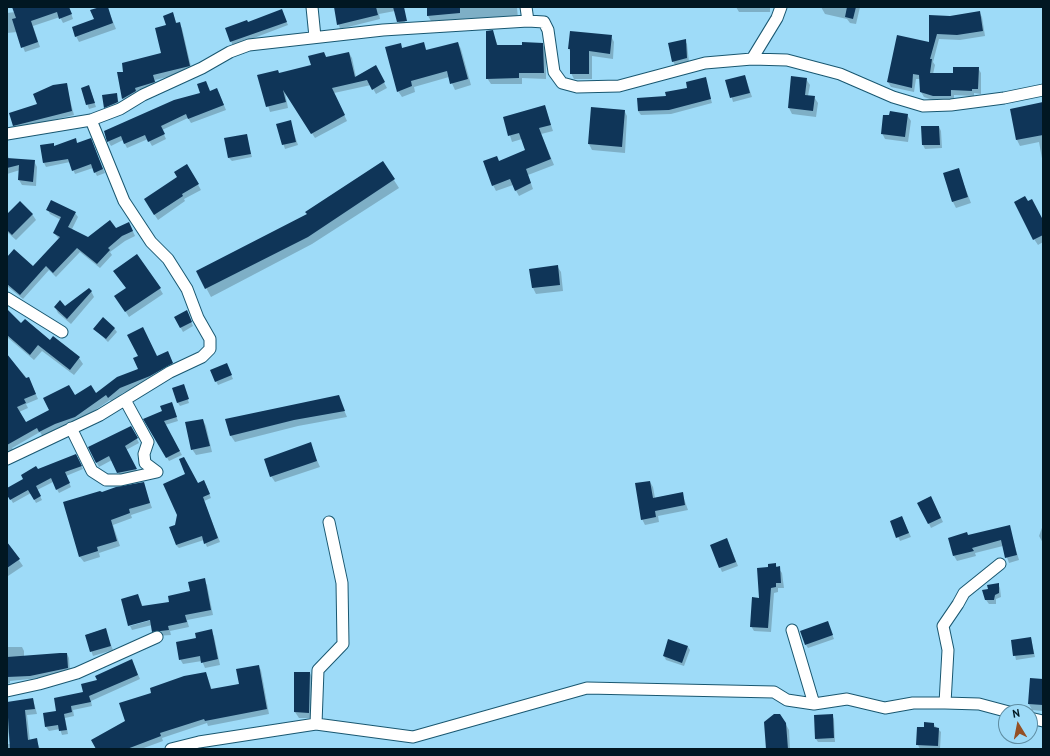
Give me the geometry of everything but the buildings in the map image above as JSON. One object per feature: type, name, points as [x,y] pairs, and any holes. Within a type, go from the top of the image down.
[{"type":"street","points":[[312,7],[315,37]]},
{"type":"street","points":[[526,7],[528,20]]},
{"type":"street","points":[[752,59],[777,18],[781,7]]},
{"type":"street","points":[[7,134],[91,120],[120,109],[143,95],[202,68],[230,52],[249,45],[383,30],[528,20],[544,22],[548,30],[554,72],[562,83],[577,86],[619,86],[705,63],[752,59],[787,60],[840,74],[893,97],[923,106],[951,105],[1004,98],[1043,90]]},
{"type":"street","points":[[7,459],[100,415],[170,372],[202,357],[210,349],[210,339],[198,318],[187,289],[168,259],[151,242],[124,201],[91,120]]},
{"type":"street","points":[[7,298],[62,332]]},
{"type":"street","points":[[72,428],[92,470],[106,480],[121,480],[157,472],[145,463],[144,454],[148,442],[125,400]]},
{"type":"street","points":[[316,724],[318,670],[343,644],[342,583],[329,522]]},
{"type":"street","points":[[945,703],[948,650],[942,626],[964,594],[1000,564]]},
{"type":"street","points":[[792,630],[814,704]]},
{"type":"street","points":[[7,691],[77,673],[157,637]]},
{"type":"street","points":[[170,749],[199,742],[316,724],[413,736],[588,688],[774,692],[787,700],[814,704],[847,699],[885,708],[913,703],[945,703],[980,704],[998,709]]}]
